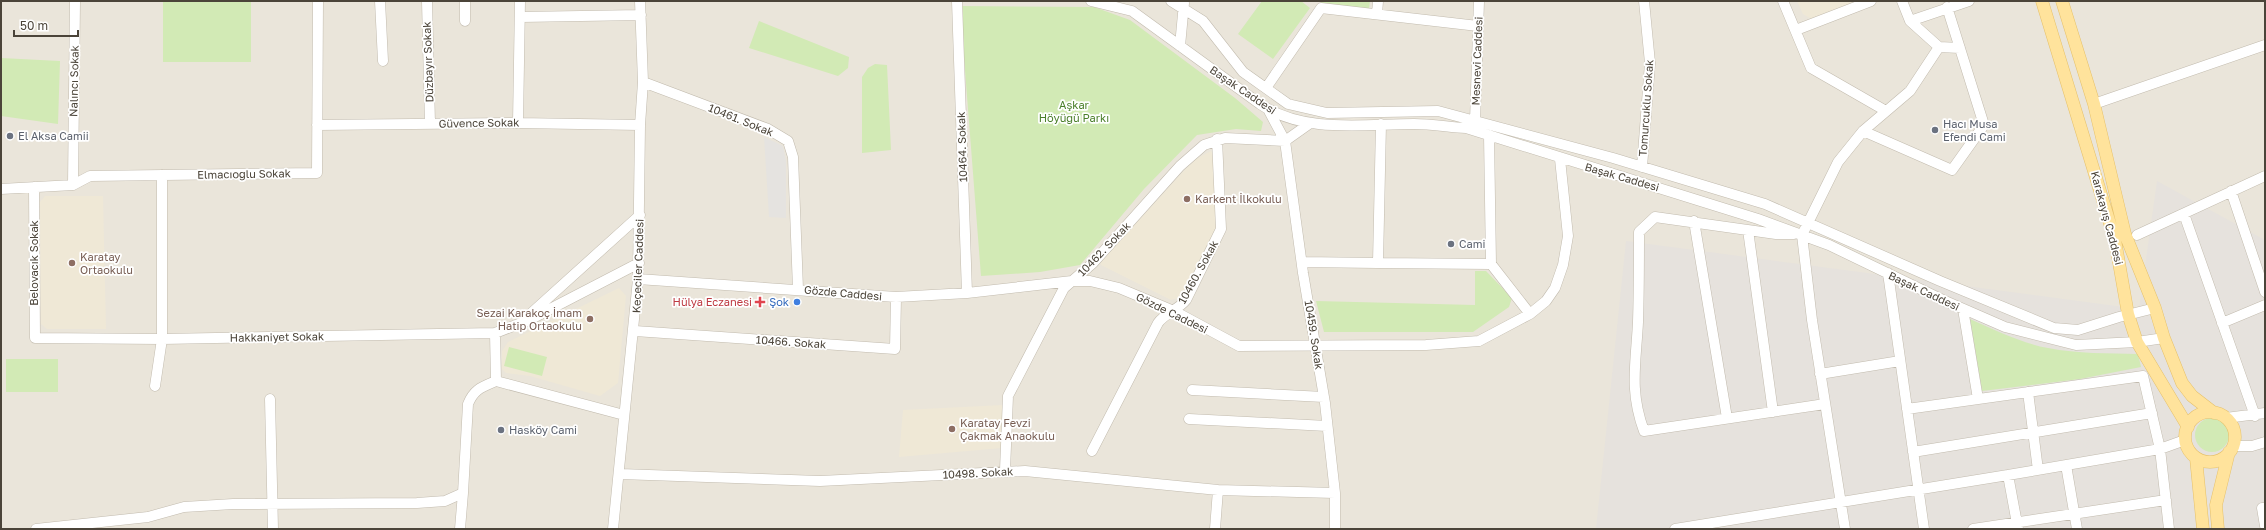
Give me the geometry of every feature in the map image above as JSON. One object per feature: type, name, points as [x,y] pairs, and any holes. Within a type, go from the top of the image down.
[{"type":"main road","name":"Karakayış Caddesi","points":[[2042,1],[2115,240],[2128,314],[2137,342],[2188,427]]},
{"type":"main road","name":"Karakayış Caddesi","points":[[2062,1],[2094,104],[2125,234],[2155,308],[2164,338],[2182,384],[2192,396],[2214,413]]},
{"type":"main road","points":[[2218,529],[2216,505],[2231,449],[2234,431],[2226,418],[2214,413],[2199,415],[2188,427],[2185,440],[2190,453],[2196,458],[2210,462],[2217,461],[2231,449]]},
{"type":"main road","points":[[2196,458],[2203,529]]},
{"type":"street","name":"Nalıncı Sokak","points":[[73,185],[75,1]]},
{"type":"street","name":"Elmacıoğlu Sokak","points":[[1,189],[73,185],[90,176],[317,173],[318,1]]},
{"type":"street","points":[[380,1],[383,61]]},
{"type":"street","name":"Düzbayır Sokak","points":[[427,1],[430,124]]},
{"type":"street","points":[[465,1],[465,21]]},
{"type":"street","points":[[518,123],[520,1]]},
{"type":"street","name":"Keçeciler Caddesi","points":[[614,529],[624,415],[635,331],[639,263],[640,125],[643,82],[640,1]]},
{"type":"street","name":"10464. Sokak","points":[[956,1],[967,293]]},
{"type":"street","name":"Başak Caddesi","points":[[1091,1],[1132,11],[1269,111],[1309,124],[1416,124],[1466,128],[1560,159],[1623,176],[1829,244],[2005,328],[2076,345],[2137,342],[2164,338]]},
{"type":"street","name":"Başak Caddesi","points":[[1172,1],[1183,4],[1203,21],[1243,72],[1288,104],[1327,113],[1438,111],[1642,166],[1765,204],[1806,223],[2054,328],[2078,330],[2128,314],[2155,308]]},
{"type":"street","points":[[1376,14],[1378,1]]},
{"type":"street","name":"Mesnevi Caddesi","points":[[1476,121],[1479,1]]},
{"type":"street","name":"Tomurcuklu Sokak","points":[[1642,166],[1650,63],[1644,1]]},
{"type":"street","points":[[1784,1],[1811,68],[1886,111]]},
{"type":"street","points":[[1796,30],[1871,1]]},
{"type":"street","points":[[1902,1],[1910,21],[1939,47],[1960,48]]},
{"type":"street","points":[[1910,21],[1968,1]]},
{"type":"street","points":[[1180,46],[1183,4]]},
{"type":"street","points":[[1266,88],[1318,5],[1376,14],[1478,26]]},
{"type":"street","points":[[1863,131],[1952,170],[1984,125],[1947,8]]},
{"type":"street","points":[[520,17],[641,16]]},
{"type":"street","points":[[2094,104],[2265,45]]},
{"type":"street","points":[[1845,529],[1820,374],[1802,235],[1806,223],[1838,162],[1863,131],[1910,91],[1939,47]]},
{"type":"street","name":"10461. Sokak","points":[[643,82],[768,129],[788,141],[793,157],[798,289]]},
{"type":"street","name":"10459. Sokak","points":[[1269,111],[1285,141],[1302,262],[1324,397],[1335,493],[1335,529]]},
{"type":"street","name":"Güvence Sokak","points":[[317,125],[518,123],[640,125]]},
{"type":"street","points":[[1285,141],[1309,124]]},
{"type":"street","points":[[1378,263],[1381,124]]},
{"type":"street","points":[[1489,135],[1491,264],[1530,314]]},
{"type":"street","name":"10462. Sokak","points":[[1005,470],[1008,396],[1058,297],[1072,281],[1093,263],[1189,157],[1204,145],[1217,139],[1234,137],[1285,141]]},
{"type":"street","name":"10460. Sokak","points":[[1092,450],[1158,323],[1162,317],[1174,312],[1186,300],[1221,229],[1217,139]]},
{"type":"street","name":"Gözde Caddesi","points":[[638,279],[896,297],[967,293],[1072,281],[1106,284],[1174,312],[1239,346],[1316,347],[1426,345],[1479,341],[1530,314],[1546,301],[1555,288],[1563,265],[1568,236],[1560,159]]},
{"type":"street","points":[[155,386],[162,339],[162,175]]},
{"type":"street","points":[[2137,235],[2265,176]]},
{"type":"street","name":"Belovacık Sokak","points":[[34,187],[35,338]]},
{"type":"street","points":[[2232,192],[2265,292]]},
{"type":"street","points":[[2184,214],[2222,323],[2260,414],[2226,418]]},
{"type":"street","name":"Hakkaniyet Sokak","points":[[517,325],[640,215]]},
{"type":"street","points":[[1802,235],[1776,234],[1694,221],[1655,217],[1639,232],[1638,322],[1634,382],[1636,410],[1644,431],[1825,404]]},
{"type":"street","points":[[1694,221],[1727,418]]},
{"type":"street","points":[[1748,230],[1773,412]]},
{"type":"street","points":[[1302,262],[1491,264]]},
{"type":"street","name":"Hakkaniyet Sokak","points":[[35,338],[162,339],[495,333],[517,325],[639,263]]},
{"type":"street","points":[[1888,273],[1924,529]]},
{"type":"street","name":"10466. Sokak","points":[[635,331],[895,349],[896,297]]},
{"type":"street","points":[[2222,323],[2265,305]]},
{"type":"street","points":[[1964,309],[1978,399]]},
{"type":"street","points":[[495,333],[496,381]]},
{"type":"street","points":[[1820,374],[1900,361]]},
{"type":"street","points":[[1907,409],[2142,376],[2160,449],[2169,529]]},
{"type":"street","points":[[460,529],[468,404],[475,390],[496,381],[624,415]]},
{"type":"street","points":[[1192,390],[1324,397]]},
{"type":"street","points":[[2028,392],[2038,470]]},
{"type":"street","points":[[270,399],[274,504],[273,529]]},
{"type":"street","points":[[1913,452],[2033,434],[2152,413]]},
{"type":"street","points":[[1189,419],[1327,426]]},
{"type":"street","points":[[1681,528],[1919,490],[2160,449],[2185,440]]},
{"type":"street","points":[[2231,449],[2252,446],[2265,442]]},
{"type":"street","points":[[2066,465],[2077,529]]},
{"type":"street","name":"10498. Sokak","points":[[620,474],[820,481],[1005,470],[1045,472],[1218,490],[1335,493]]},
{"type":"street","points":[[2008,475],[2018,525]]},
{"type":"street","points":[[1215,529],[1218,490]]},
{"type":"street","points":[[36,529],[113,525],[184,507],[232,504],[417,503],[445,501],[463,493]]},
{"type":"street","points":[[1973,529],[2018,525],[2075,513],[2166,500]]},
{"type":"street","points":[[2265,508],[2262,508],[2265,526]]},
{"type":"shaded area","points":[[1,1],[2265,1],[2265,529],[1,529]]},
{"type":"shaded area","points":[[1797,1],[1864,1],[1813,20],[1803,14]]},
{"type":"shaded area","points":[[764,137],[783,146],[786,161],[786,218],[769,217]]},
{"type":"shaded area","name":"Karkent İlkokulu","points":[[1211,151],[1214,157],[1217,226],[1181,297],[1171,300],[1101,265],[1100,263],[1182,173],[1196,159]]},
{"type":"shaded area","points":[[2157,181],[2265,240],[2265,529],[1596,529],[1626,241],[2139,309]]},
{"type":"shaded area","name":"Karatay Ortaokulu","points":[[45,196],[103,196],[106,329],[47,329],[41,324],[40,202]]},
{"type":"shaded area","name":"Sezai Karakoç İmam Hatip Ortaokulu","points":[[619,288],[626,296],[618,383],[600,396],[530,376],[506,373],[502,369],[502,351],[508,342]]},
{"type":"shaded area","name":"Karatay Fevzi Çakmak Anaokulu","points":[[1003,405],[1002,448],[899,457],[903,410]]},
{"type":"green space","points":[[163,1],[251,1],[251,62],[163,62]]},
{"type":"green space","points":[[1262,1],[1301,1],[1310,8],[1273,59],[1238,34]]},
{"type":"green space","points":[[1319,1],[1370,1],[1369,9],[1324,5]]},
{"type":"green space","name":"Aşkar Höyüğü Parkı","points":[[960,6],[1094,7],[1130,20],[1235,98],[1263,122],[1261,131],[1236,129],[1197,135],[1144,189],[1080,265],[1040,272],[981,276]]},
{"type":"green space","points":[[759,21],[849,57],[848,68],[838,76],[749,48]]},
{"type":"green space","points":[[1,58],[60,61],[58,124],[1,116]]},
{"type":"green space","points":[[875,64],[887,65],[891,150],[862,153],[862,77],[868,68]]},
{"type":"green space","points":[[1475,271],[1486,271],[1512,298],[1509,307],[1473,332],[1324,332],[1316,301],[1475,305]]},
{"type":"green space","points":[[1970,319],[2018,340],[2038,346],[2082,352],[2138,354],[2141,367],[2080,379],[1982,391]]},
{"type":"green space","points":[[509,347],[547,357],[542,376],[504,366]]},
{"type":"green space","points":[[6,359],[58,359],[58,392],[6,392]]},
{"type":"green space","points":[[2212,418],[2224,423],[2229,435],[2224,447],[2212,452],[2200,447],[2195,435],[2200,423]]},
{"type":"place","name":"Hacı Musa Efendi Cami","points":[[1935,130]]},
{"type":"place","name":"El Aksa Camii","points":[[10,136]]},
{"type":"place","name":"Karkent İlkokulu","points":[[1187,199]]},
{"type":"place","name":"Cami","points":[[1451,244]]},
{"type":"place","name":"Karatay Ortaokulu","points":[[72,263]]},
{"type":"place","name":"Hülya Eczanesi","points":[[760,302]]},
{"type":"place","name":"Şok","points":[[797,302]]},
{"type":"place","name":"Sezai Karakoç İmam Hatip Ortaokulu","points":[[590,319]]},
{"type":"place","name":"Karatay Fevzi Çakmak Anaokulu","points":[[952,429]]},
{"type":"place","name":"Hasköy Cami","points":[[501,430]]}]
